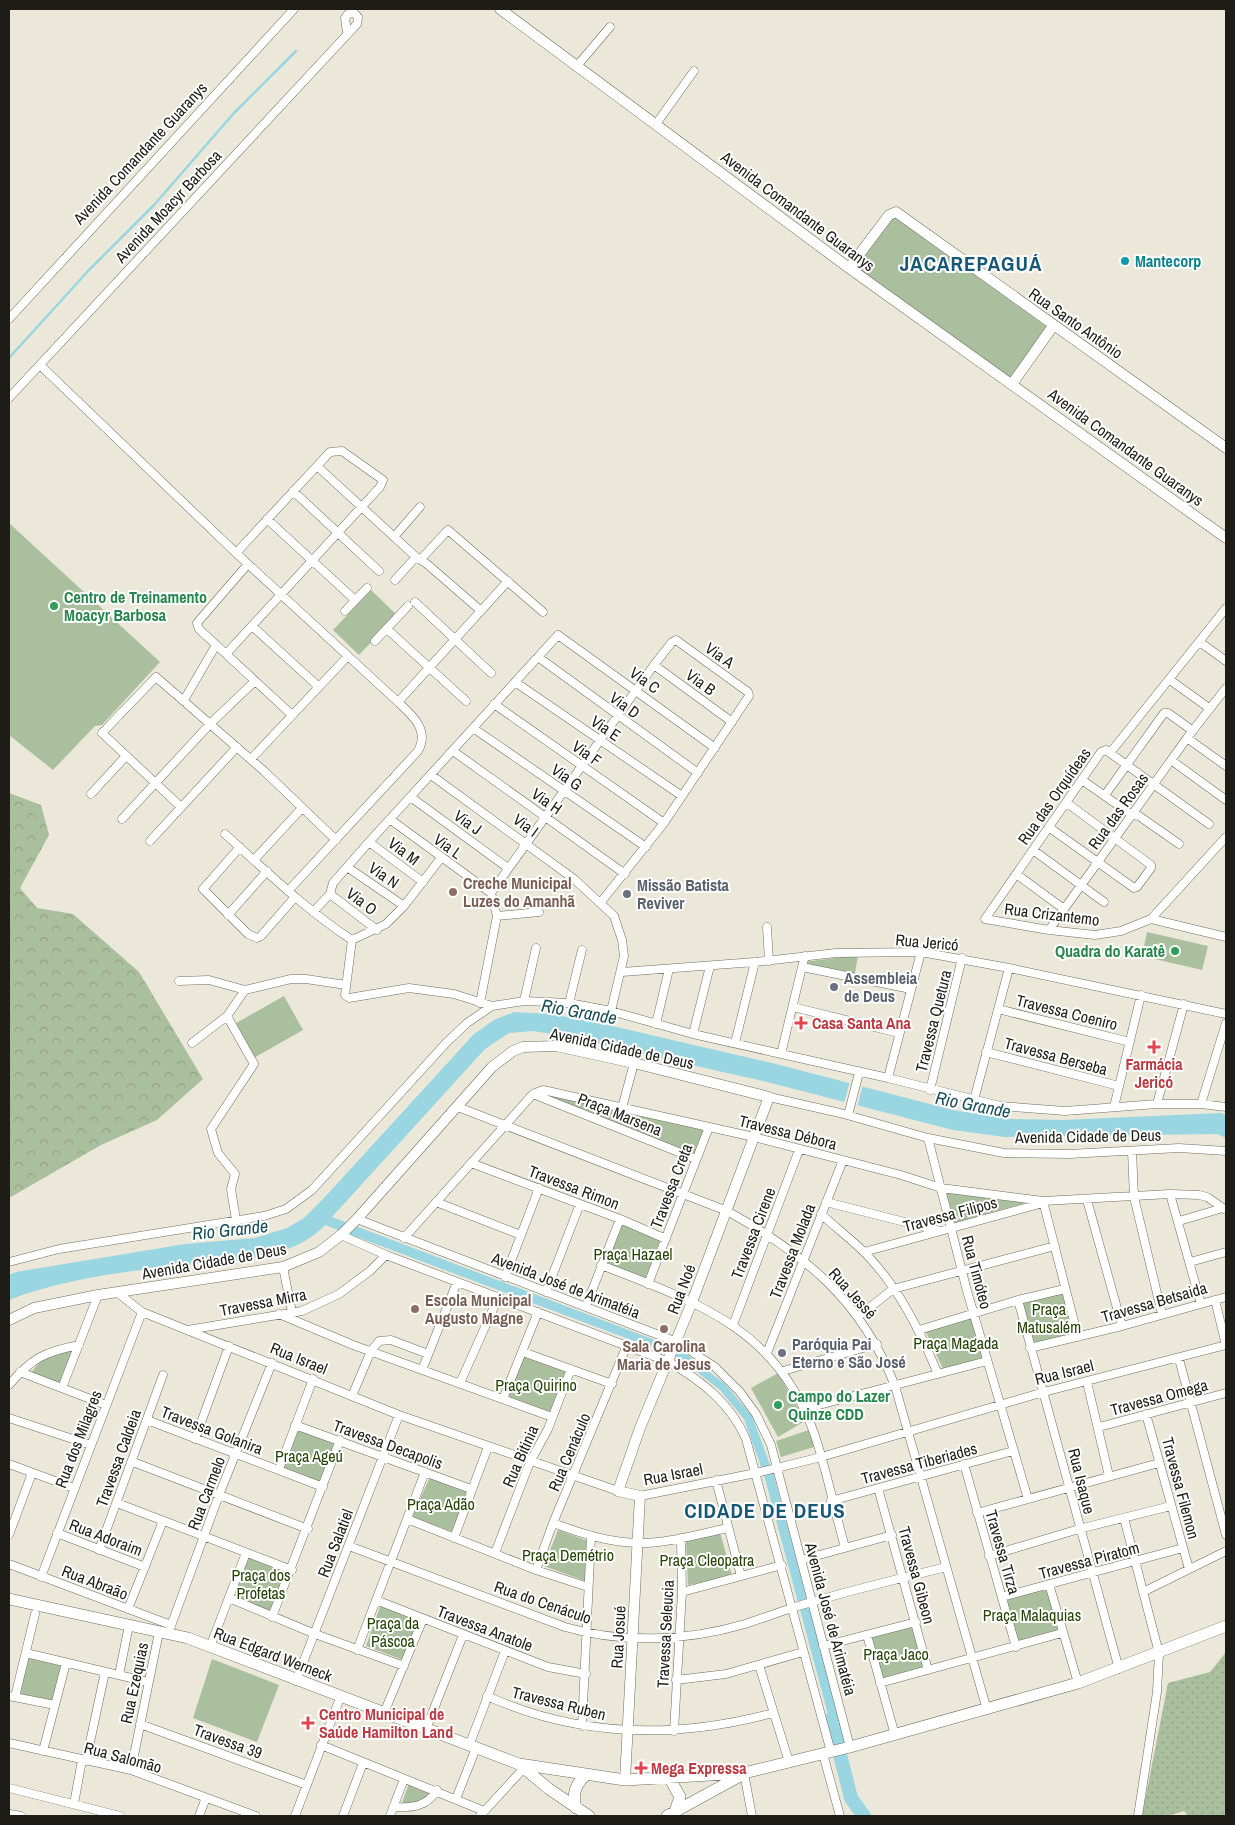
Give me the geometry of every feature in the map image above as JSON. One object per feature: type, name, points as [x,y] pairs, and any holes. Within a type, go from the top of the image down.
[{"type":"main road","name":"Rua Edgard Werneck","points":[[9,1599],[129,1625],[166,1630],[522,1766]]},
{"type":"main road","points":[[522,1766],[625,1780],[744,1774],[987,1710],[1078,1683],[1119,1669],[1226,1626]]},
{"type":"main road","points":[[522,1766],[588,1816]]},
{"type":"main road","points":[[671,1814],[744,1774]]},
{"type":"main road","points":[[576,1808],[574,1800],[576,1788],[586,1775]]},
{"type":"main road","points":[[669,1777],[680,1796],[671,1814]]},
{"type":"street","name":"Avenida Comandante Guaranys","points":[[9,319],[294,9]]},
{"type":"street","name":"Avenida Comandante Guaranys","points":[[500,9],[849,268],[1226,538]]},
{"type":"street","points":[[576,67],[610,27]]},
{"type":"street","name":"Avenida Moacyr Barbosa","points":[[9,398],[347,32]]},
{"type":"street","points":[[656,124],[694,71]]},
{"type":"street","name":"Rua Santo Antônio","points":[[849,268],[889,215],[896,212],[1226,448]]},
{"type":"street","points":[[1012,384],[1053,326]]},
{"type":"street","points":[[40,365],[236,553],[398,702],[420,725],[422,745],[288,891]]},
{"type":"street","points":[[226,654],[383,483],[380,478],[342,451],[330,452],[236,553]]},
{"type":"street","points":[[317,466],[394,537],[480,610]]},
{"type":"street","points":[[293,491],[379,571]]},
{"type":"street","points":[[394,537],[420,507]]},
{"type":"street","points":[[268,519],[355,600]]},
{"type":"street","points":[[395,580],[448,530],[543,612]]},
{"type":"street","points":[[248,564],[197,623],[199,629],[254,682],[292,715]]},
{"type":"street","points":[[398,702],[508,581]]},
{"type":"street","points":[[345,611],[367,588]]},
{"type":"street","points":[[375,641],[411,604],[454,639],[491,673]]},
{"type":"street","name":"Rua das Orquídeas","points":[[985,918],[1050,828],[1101,752],[1106,750],[1110,753],[1201,643],[1226,608]]},
{"type":"street","points":[[252,626],[319,686]]},
{"type":"street","points":[[387,629],[466,701]]},
{"type":"street","name":"Via C","points":[[538,657],[558,635],[715,748]]},
{"type":"street","name":"Via A","points":[[654,665],[675,640],[749,693],[732,722]]},
{"type":"street","points":[[1201,643],[1226,661]]},
{"type":"street","points":[[184,700],[216,645]]},
{"type":"street","points":[[251,759],[348,656]]},
{"type":"street","points":[[313,912],[330,894],[333,883],[369,842],[412,798],[538,657]]},
{"type":"street","name":"Via D","points":[[538,657],[698,773]]},
{"type":"street","points":[[480,1003],[497,916],[491,893],[654,665]]},
{"type":"street","name":"Via B","points":[[654,665],[732,722]]},
{"type":"street","points":[[181,807],[102,733],[154,678],[159,678],[251,759],[336,840]]},
{"type":"street","points":[[1170,680],[1209,708]]},
{"type":"street","points":[[122,819],[210,724],[254,682]]},
{"type":"street","name":"Via E","points":[[515,682],[682,796]]},
{"type":"street","name":"Rua das Rosas","points":[[1050,930],[1187,738],[1209,708],[1225,691]]},
{"type":"street","name":"Via F","points":[[494,704],[664,823]]},
{"type":"street","points":[[1105,795],[1165,712],[1193,731]]},
{"type":"street","points":[[601,902],[664,823],[732,722]]},
{"type":"street","name":"Via G","points":[[473,728],[646,847]]},
{"type":"street","points":[[1187,738],[1226,766]]},
{"type":"street","points":[[150,841],[237,747]]},
{"type":"street","name":"Via H","points":[[453,751],[625,874]]},
{"type":"street","points":[[1110,753],[1209,824]]},
{"type":"street","points":[[91,794],[126,756]]},
{"type":"street","points":[[1171,760],[1226,800]]},
{"type":"street","name":"Via I","points":[[432,775],[527,842],[601,902],[614,916],[619,929],[624,956],[622,972],[610,1011]]},
{"type":"street","points":[[1082,780],[1132,815],[1139,816],[1180,844]]},
{"type":"street","name":"Via J","points":[[412,798],[508,868]]},
{"type":"street","points":[[1050,828],[1134,888],[1137,887],[1151,866],[1067,803]]},
{"type":"street","points":[[254,860],[302,808]]},
{"type":"street","name":"Via L","points":[[391,820],[491,893]]},
{"type":"street","points":[[225,834],[294,897],[352,940]]},
{"type":"street","name":"Rua Crizantemo","points":[[985,918],[1050,930],[1107,935],[1151,919],[1226,837]]},
{"type":"street","name":"Via M","points":[[369,842],[423,882]]},
{"type":"street","points":[[240,847],[204,887],[205,894],[248,934],[257,938],[261,936],[294,897]]},
{"type":"street","points":[[1033,850],[1104,902]]},
{"type":"street","points":[[352,940],[377,930],[386,924],[404,906],[441,858]]},
{"type":"street","name":"Via N","points":[[348,867],[404,906]]},
{"type":"street","points":[[228,915],[267,871]]},
{"type":"street","points":[[1016,874],[1064,909]]},
{"type":"street","name":"Via O","points":[[330,894],[377,930]]},
{"type":"street","points":[[497,916],[539,912]]},
{"type":"street","points":[[1151,919],[1226,937]]},
{"type":"street","points":[[767,927],[769,961]]},
{"type":"street","points":[[178,981],[209,980],[245,990],[291,979],[320,980],[346,985],[352,940]]},
{"type":"street","points":[[524,1001],[536,948]]},
{"type":"street","points":[[569,1003],[582,950]]},
{"type":"street","points":[[888,1078],[898,1033],[921,952]]},
{"type":"street","name":"Rua Jericó","points":[[622,972],[769,961],[805,956],[921,952],[962,958],[1141,994],[1226,1014]]},
{"type":"street","points":[[781,1054],[805,956]]},
{"type":"street","name":"Travessa Quetura","points":[[930,1090],[962,958]]},
{"type":"street","points":[[735,1042],[756,962]]},
{"type":"street","points":[[693,1034],[710,966]]},
{"type":"street","points":[[802,967],[911,989]]},
{"type":"street","points":[[974,1100],[1009,968]]},
{"type":"street","points":[[656,1024],[669,969]]},
{"type":"street","name":"Avenida Cidade de Deus","points":[[346,985],[347,998],[409,988],[454,994],[492,1006],[524,1001],[569,1003],[610,1011],[693,1034],[735,1042],[859,1073],[888,1078],[930,1090],[1028,1110],[1065,1111],[1157,1104],[1201,1104],[1226,1107]]},
{"type":"street","points":[[192,1043],[227,1016],[245,990]]},
{"type":"street","points":[[1114,1107],[1141,994]]},
{"type":"street","points":[[1157,1104],[1184,1004]]},
{"type":"street","points":[[9,1262],[59,1249],[236,1220],[286,1209],[312,1190],[446,1043],[467,1023],[492,1006]]},
{"type":"street","points":[[793,1006],[898,1033]]},
{"type":"street","name":"Travessa Coeniro","points":[[998,1009],[1130,1042]]},
{"type":"street","points":[[227,1016],[254,1064],[211,1129],[218,1153],[236,1174],[231,1189],[236,1220]]},
{"type":"street","points":[[1201,1104],[1226,1023]]},
{"type":"street","name":"Avenida Cidade de Deus","points":[[9,1320],[34,1308],[98,1295],[283,1266],[312,1255],[343,1234],[492,1067],[513,1051],[523,1047],[556,1046],[634,1063],[848,1115],[928,1138],[1004,1153],[1069,1154],[1189,1148],[1226,1151]]},
{"type":"street","name":"Travessa Berseba","points":[[986,1052],[1119,1086]]},
{"type":"street","points":[[622,1108],[634,1063]]},
{"type":"street","points":[[848,1115],[859,1073]]},
{"type":"street","name":"Travessa Débora","points":[[533,1094],[537,1091],[552,1091],[754,1137],[941,1188],[1043,1202],[1170,1194],[1207,1197],[1225,1209]]},
{"type":"street","points":[[404,1238],[533,1094]]},
{"type":"street","name":"Praça Marsena","points":[[533,1094],[696,1159]]},
{"type":"street","name":"Rua Noé","points":[[618,1491],[640,1428],[677,1343],[769,1097]]},
{"type":"street","name":"Rua Jessé","points":[[458,1107],[727,1211],[768,1234],[803,1259],[859,1316],[877,1344],[895,1386],[910,1431],[987,1710]]},
{"type":"street","name":"Travessa Creta","points":[[648,1284],[709,1127]]},
{"type":"street","name":"Rua Timóteo","points":[[928,1138],[986,1361],[1028,1499]]},
{"type":"street","name":"Travessa Cirene","points":[[733,1324],[799,1150]]},
{"type":"street","points":[[1132,1151],[1134,1197],[1162,1314]]},
{"type":"street","name":"Travessa Molada","points":[[767,1353],[843,1160]]},
{"type":"street","name":"Travessa Rimon","points":[[471,1163],[620,1219],[666,1239]]},
{"type":"street","points":[[505,1277],[539,1188]]},
{"type":"street","points":[[1170,1194],[1201,1304]]},
{"type":"street","points":[[1087,1200],[1122,1326]]},
{"type":"street","points":[[436,1202],[521,1235]]},
{"type":"street","points":[[826,1202],[941,1231]]},
{"type":"street","points":[[1043,1202],[1078,1338]]},
{"type":"street","name":"Travessa Filipos","points":[[864,1252],[1043,1202]]},
{"type":"street","points":[[546,1292],[580,1204]]},
{"type":"street","points":[[1179,1221],[1225,1209]]},
{"type":"street","points":[[821,1214],[864,1252],[893,1289],[919,1330],[938,1374]]},
{"type":"street","points":[[586,1306],[620,1219]]},
{"type":"street","name":"Avenida José de Arimatéia","points":[[355,1221],[586,1306],[677,1343],[715,1367],[740,1392],[756,1414],[776,1468],[801,1560],[823,1646],[837,1750]]},
{"type":"street","name":"Avenida José de Arimatéia","points":[[343,1234],[386,1255],[669,1361],[693,1377],[729,1408],[742,1429],[757,1473],[795,1607],[803,1652],[837,1750]]},
{"type":"street","points":[[859,1316],[893,1289],[962,1269],[1054,1246]]},
{"type":"street","points":[[1190,1262],[1226,1252]]},
{"type":"street","name":"Travessa Mirra","points":[[188,1330],[292,1312],[322,1303],[339,1294],[370,1271],[386,1255]]},
{"type":"street","points":[[283,1266],[292,1312]]},
{"type":"street","points":[[601,1266],[692,1302],[733,1324],[767,1353],[783,1371],[804,1409],[821,1457],[831,1501],[845,1548]]},
{"type":"street","points":[[422,1370],[457,1282]]},
{"type":"street","points":[[919,1330],[1018,1300],[1065,1290]]},
{"type":"street","name":"Rua Israel","points":[[118,1293],[142,1312],[399,1415],[574,1477],[640,1496],[757,1473],[821,1457],[1044,1392],[1179,1359],[1226,1345]]},
{"type":"street","points":[[62,1388],[98,1295]]},
{"type":"street","name":"Travessa Betsaida","points":[[1030,1348],[1078,1338],[1226,1297]]},
{"type":"street","points":[[460,1383],[498,1298]]},
{"type":"street","name":"Rua Isaque","points":[[1018,1300],[1119,1669]]},
{"type":"street","points":[[1214,1300],[1226,1345]]},
{"type":"street","name":"Rua dos Milagres","points":[[41,1577],[142,1312]]},
{"type":"street","points":[[503,1398],[538,1312]]},
{"type":"street","points":[[279,1314],[371,1351],[552,1416]]},
{"type":"street","points":[[352,1396],[371,1351],[379,1341],[385,1339],[428,1354]]},
{"type":"street","points":[[783,1371],[877,1344]]},
{"type":"street","points":[[9,1385],[38,1356],[79,1345]]},
{"type":"street","name":"Rua Cenáculo","points":[[536,1570],[627,1345]]},
{"type":"street","points":[[195,1439],[229,1346]]},
{"type":"street","points":[[523,1352],[612,1384]]},
{"type":"street","points":[[1179,1359],[1226,1535]]},
{"type":"street","points":[[804,1409],[986,1361]]},
{"type":"street","name":"Rua Carmelo","points":[[166,1630],[272,1363]]},
{"type":"street","name":"Rua Bitinia","points":[[495,1553],[530,1462],[552,1416],[571,1369]]},
{"type":"street","points":[[20,1372],[106,1405]]},
{"type":"street","name":"Travessa Caldeia","points":[[99,1550],[133,1462],[163,1375]]},
{"type":"street","points":[[279,1469],[313,1379]]},
{"type":"street","points":[[1087,1382],[1109,1476]]},
{"type":"street","name":"Travessa Omega","points":[[1099,1427],[1226,1393]]},
{"type":"street","name":"Travessa Filemon","points":[[1146,1414],[1189,1569]]},
{"type":"street","name":"Rua Salatiel","points":[[296,1681],[399,1415]]},
{"type":"street","points":[[9,1418],[91,1445]]},
{"type":"street","name":"Travessa Golanira","points":[[147,1420],[322,1487]]},
{"type":"street","name":"Travessa Decapolis","points":[[295,1425],[471,1489]]},
{"type":"street","points":[[272,1617],[308,1529],[340,1440]]},
{"type":"street","points":[[454,1538],[488,1446]]},
{"type":"street","name":"Travessa Tiberiades","points":[[831,1501],[1013,1451]]},
{"type":"street","points":[[133,1462],[308,1529]]},
{"type":"street","points":[[977,1513],[1159,1463]]},
{"type":"street","points":[[9,1464],[74,1488]]},
{"type":"street","name":"Travessa Tirza","points":[[964,1464],[1016,1647]]},
{"type":"street","points":[[358,1650],[425,1472]]},
{"type":"street","points":[[9,1535],[12,1517],[32,1473]]},
{"type":"street","points":[[716,1480],[741,1576]]},
{"type":"street","name":"Travessa Gibeon","points":[[878,1488],[928,1670]]},
{"type":"street","name":"Rua Josué","points":[[625,1780],[634,1638],[636,1543],[640,1496]]},
{"type":"street","points":[[117,1504],[292,1570]]},
{"type":"street","points":[[990,1556],[1080,1529],[1171,1506]]},
{"type":"street","points":[[1124,1518],[1159,1653],[1157,1692],[1138,1816]]},
{"type":"street","points":[[407,1519],[536,1570],[588,1587]]},
{"type":"street","points":[[128,1610],[163,1521]]},
{"type":"street","points":[[553,1524],[592,1536],[636,1543],[681,1538],[728,1528]]},
{"type":"street","name":"Rua Adoraim","points":[[57,1533],[145,1567]]},
{"type":"street","points":[[582,1726],[592,1536]]},
{"type":"street","points":[[801,1560],[892,1536]]},
{"type":"street","name":"Travessa Seleucia","points":[[674,1731],[682,1592],[681,1538]]},
{"type":"street","name":"Rua do Cenáculo","points":[[349,1546],[587,1633],[634,1638],[678,1638],[746,1624],[795,1607],[946,1567]]},
{"type":"street","name":"Travessa Piratom","points":[[1002,1598],[1184,1548]]},
{"type":"street","points":[[1143,1592],[1226,1551]]},
{"type":"street","points":[[210,1646],[246,1553]]},
{"type":"street","name":"Rua Abraão","points":[[9,1564],[128,1610],[166,1630]]},
{"type":"street","points":[[682,1592],[782,1565]]},
{"type":"street","points":[[1049,1584],[1078,1683]]},
{"type":"street","points":[[229,1598],[315,1634],[404,1666]]},
{"type":"street","name":"Travessa Anatole","points":[[376,1600],[548,1667],[586,1674]]},
{"type":"street","points":[[35,1614],[26,1653],[12,1697],[55,1705]]},
{"type":"street","points":[[384,1713],[423,1619]]},
{"type":"street","points":[[823,1646],[916,1622]]},
{"type":"street","points":[[119,1674],[129,1625]]},
{"type":"street","name":"Rua Ezequias","points":[[131,1770],[148,1682],[166,1630]]},
{"type":"street","points":[[880,1683],[1062,1633]]},
{"type":"street","points":[[426,1729],[463,1635]]},
{"type":"street","points":[[867,1635],[895,1735]]},
{"type":"street","points":[[456,1799],[487,1696],[505,1651]]},
{"type":"street","points":[[676,1680],[706,1678],[803,1652]]},
{"type":"street","points":[[26,1653],[148,1682]]},
{"type":"street","points":[[43,1751],[66,1663]]},
{"type":"street","points":[[759,1665],[789,1762]]},
{"type":"street","points":[[74,1804],[105,1672]]},
{"type":"street","name":"Travessa Ruben","points":[[487,1696],[504,1704],[582,1726],[627,1731],[674,1731],[712,1728],[774,1713]]},
{"type":"street","points":[[295,1816],[340,1698]]},
{"type":"street","name":"Travessa 39","points":[[140,1724],[307,1785]]},
{"type":"street","name":"Rua Salomão","points":[[9,1743],[131,1770],[254,1816]]},
{"type":"street","points":[[321,1745],[404,1779],[437,1790],[482,1814],[522,1766]]},
{"type":"street","points":[[837,1750],[840,1816]]},
{"type":"street","points":[[343,1816],[363,1763]]},
{"type":"street","points":[[744,1774],[752,1816]]},
{"type":"street","points":[[390,1816],[404,1779]]},
{"type":"street","points":[[9,1788],[120,1816]]},
{"type":"street","points":[[393,1807],[409,1808],[427,1803],[437,1790]]},
{"type":"street","points":[[199,1816],[206,1798]]},
{"type":"street","points":[[10,1814],[21,1816]]},
{"type":"green space","points":[[900,216],[1047,327],[1009,379],[850,268],[884,222]]},
{"type":"green space","name":"Centro de Treinamento Moacyr Barbosa","points":[[9,523],[160,662],[102,725],[95,726],[53,770],[9,735]]},
{"type":"green space","points":[[371,590],[397,615],[359,655],[333,630]]},
{"type":"green space","points":[[9,793],[41,805],[49,835],[20,888],[37,908],[73,914],[139,972],[203,1079],[157,1120],[101,1145],[9,1198]]},
{"type":"green space","name":"Quadra do Karatê","points":[[1147,932],[1208,946],[1202,970],[1142,956]]},
{"type":"green space","points":[[858,955],[854,979],[804,962]]},
{"type":"green space","points":[[284,996],[303,1030],[250,1060],[231,1026]]},
{"type":"green space","points":[[535,1090],[705,1128],[694,1157],[529,1096]]},
{"type":"green space","points":[[945,1189],[1029,1202],[955,1223]]},
{"type":"green space","name":"Praça Hazael","points":[[622,1224],[661,1238],[644,1282],[606,1267]]},
{"type":"green space","name":"Praça Matusalém","points":[[1063,1290],[1077,1335],[1033,1345],[1021,1302]]},
{"type":"green space","name":"Praça Magada","points":[[971,1315],[984,1358],[943,1369],[925,1330]]},
{"type":"green space","points":[[75,1351],[62,1385],[30,1374],[47,1353]]},
{"type":"green space","name":"Praça Quirino","points":[[522,1356],[568,1372],[551,1415],[505,1397]]},
{"type":"green space","name":"Campo do Lazer Quinze CDD","points":[[778,1373],[805,1421],[778,1437],[751,1388]]},
{"type":"green space","name":"Praça Ageú","points":[[297,1429],[336,1444],[321,1483],[282,1467]]},
{"type":"green space","points":[[809,1430],[814,1447],[781,1457],[776,1441]]},
{"type":"green space","name":"Praça Adão","points":[[430,1477],[467,1492],[453,1532],[412,1517]]},
{"type":"green space","name":"Praça Demétrio","points":[[558,1530],[588,1541],[585,1581],[544,1566]]},
{"type":"green space","name":"Praça Cleopatra","points":[[720,1532],[732,1576],[688,1585],[686,1540]]},
{"type":"green space","name":"Praça dos Profetas","points":[[248,1556],[288,1570],[273,1611],[234,1598]]},
{"type":"green space","name":"Praça Malaquias","points":[[1047,1587],[1059,1631],[1016,1643],[1005,1599]]},
{"type":"green space","name":"Praça da Páscoa","points":[[381,1604],[420,1621],[403,1660],[366,1646]]},
{"type":"green space","name":"Praça Jaco","points":[[913,1626],[925,1669],[878,1682],[866,1638]]},
{"type":"green space","points":[[1226,1652],[1226,1816],[1188,1816],[1184,1811],[1168,1816],[1142,1816],[1168,1683],[1210,1672]]},
{"type":"green space","points":[[27,1658],[63,1666],[54,1702],[18,1694]]},
{"type":"green space","points":[[212,1659],[279,1685],[257,1742],[193,1718]]},
{"type":"green space","points":[[409,1783],[432,1793],[421,1803],[401,1806]]},
{"type":"water","points":[[514,1012],[551,1014],[608,1025],[772,1063],[953,1110],[1010,1119],[1063,1120],[1221,1113],[1226,1115],[1226,1138],[1217,1134],[1005,1137],[953,1130],[767,1082],[558,1035],[533,1031],[509,1033],[485,1049],[332,1217],[681,1350],[725,1384],[752,1416],[773,1473],[844,1734],[834,1737],[764,1475],[744,1419],[720,1390],[679,1358],[325,1225],[310,1238],[272,1254],[229,1261],[106,1275],[66,1283],[9,1300],[9,1275],[16,1272],[185,1244],[255,1238],[287,1228],[304,1218],[324,1198],[474,1034],[494,1020]]},
{"type":"pier","points":[[850,1081],[863,1085],[857,1107],[844,1103]]},
{"type":"waterway","points":[[9,358],[89,270],[154,205],[234,113],[296,51]]},
{"type":"waterway","points":[[831,1719],[851,1798],[864,1816]]},
{"type":"place","name":"Mantecorp","points":[[1125,261]]},
{"type":"place","name":"Centro de Treinamento Moacyr Barbosa","points":[[54,606]]},
{"type":"place","name":"Creche Municipal Luzes do Amanhã","points":[[453,892]]},
{"type":"place","name":"Missão Batista Reviver","points":[[627,894]]},
{"type":"place","name":"Quadra do Karatê","points":[[1175,951]]},
{"type":"place","name":"Assembleia de Deus","points":[[834,987]]},
{"type":"place","name":"Casa Santa Ana","points":[[801,1023]]},
{"type":"place","name":"Farmácia Jericó","points":[[1154,1047]]},
{"type":"place","name":"Escola Municipal Augusto Magne","points":[[415,1309]]},
{"type":"place","name":"Sala Carolina Maria de Jesus","points":[[664,1329]]},
{"type":"place","name":"Paróquia Pai Eterno e São José","points":[[782,1353]]},
{"type":"place","name":"Campo do Lazer Quinze CDD","points":[[778,1405]]},
{"type":"place","name":"Centro Municipal de Saúde Hamilton Land","points":[[308,1723]]},
{"type":"place","name":"Mega Expressa","points":[[641,1768]]},
{"type":"district","name":"JACAREPAGUÁ","points":[[971,264]]},
{"type":"district","name":"CIDADE DE DEUS","points":[[765,1511]]},
{"type":"water label","name":"Rio Grande","points":[[579,1012]]},
{"type":"water label","name":"Rio Grande","points":[[973,1105]]},
{"type":"water label","name":"Rio Grande","points":[[230,1230]]}]
